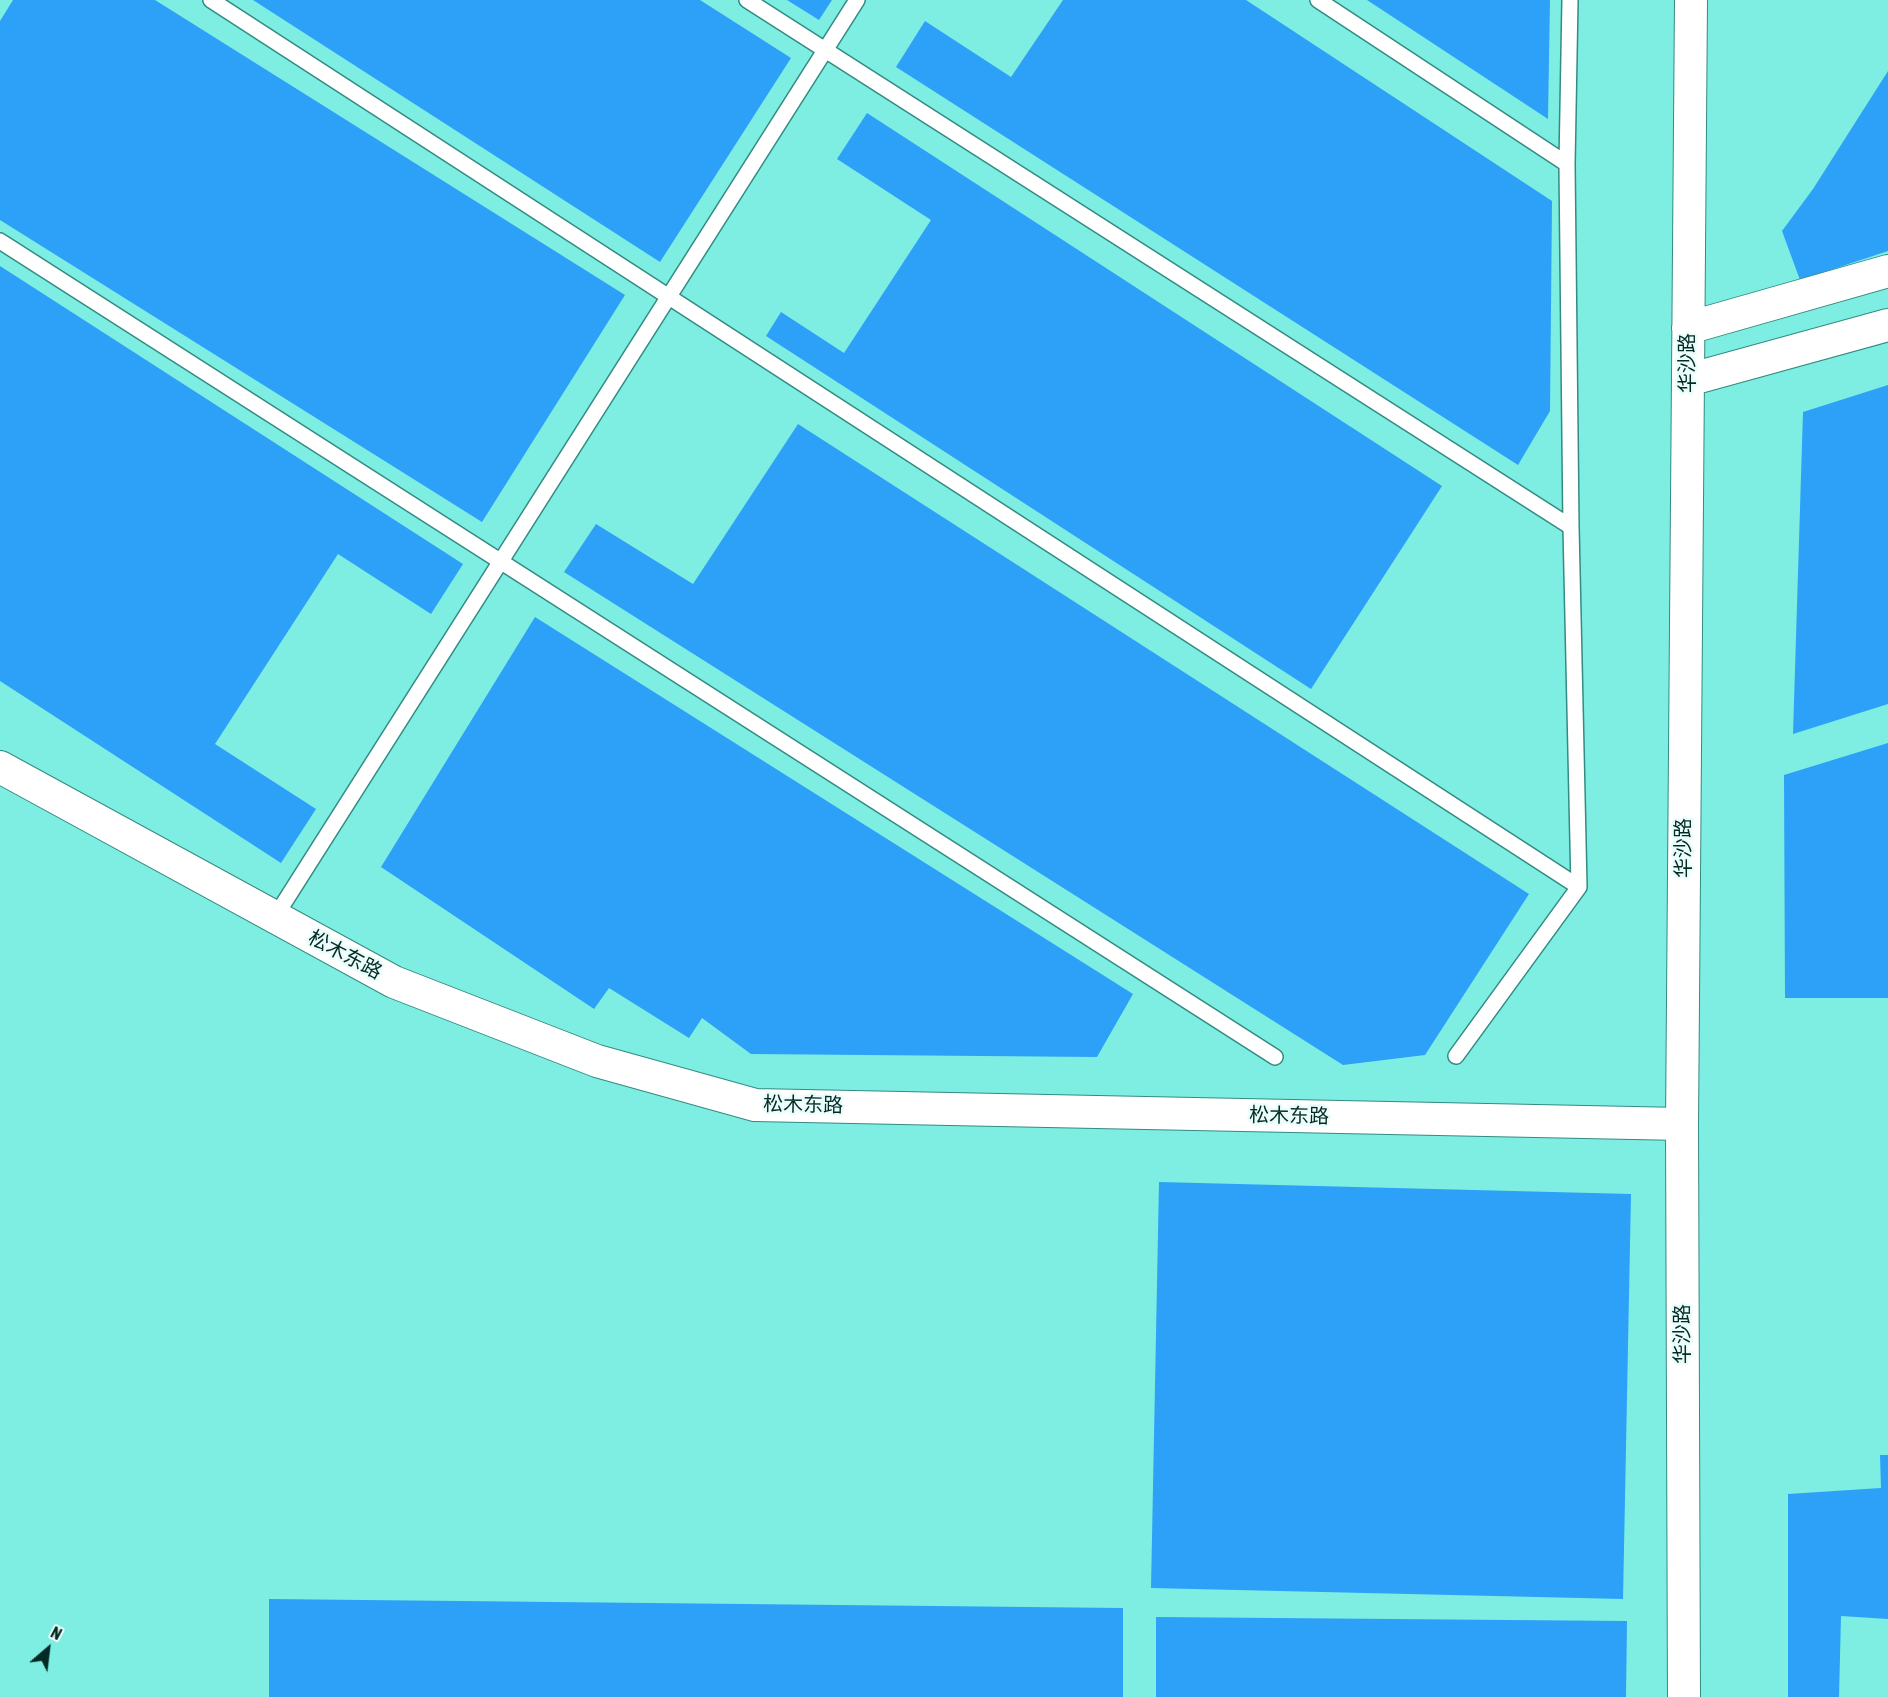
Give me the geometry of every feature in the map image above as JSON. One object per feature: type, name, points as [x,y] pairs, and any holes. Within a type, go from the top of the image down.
[{"type":"street","name":"华沙路","points":[[1684,1697],[1682,1124],[1691,0]]},
{"type":"street","points":[[1688,328],[1888,271]]},
{"type":"street","points":[[1688,380],[1888,325]]},
{"type":"street","name":"松木东路","points":[[0,767],[394,982],[597,1061],[755,1105],[1682,1124]]},
{"type":"lane","points":[[211,0],[1579,887]]},
{"type":"lane","points":[[747,0],[1571,526]]},
{"type":"lane","points":[[274,917],[857,0]]},
{"type":"lane","points":[[1318,0],[1567,165]]},
{"type":"lane","points":[[1456,1056],[1579,887],[1571,526],[1567,165],[1570,0]]},
{"type":"lane","points":[[0,241],[1275,1057]]},
{"type":"building","points":[[13,0],[155,0],[625,295],[482,522],[0,220],[0,21]]},
{"type":"building","points":[[253,0],[700,0],[791,58],[660,262]]},
{"type":"building","points":[[787,0],[832,0],[819,20]]},
{"type":"building","points":[[1063,0],[1246,0],[1552,201],[1550,411],[1518,465],[896,67],[925,21],[1011,77]]},
{"type":"building","points":[[1367,0],[1550,0],[1548,119]]},
{"type":"building","points":[[1888,71],[1888,251],[1800,280],[1782,231],[1813,189]]},
{"type":"building","points":[[867,113],[1442,486],[1311,689],[766,336],[781,312],[844,353],[931,220],[837,159]]},
{"type":"building","points":[[0,266],[463,564],[431,614],[338,554],[215,744],[316,809],[281,863],[0,681]]},
{"type":"building","points":[[1888,385],[1888,704],[1793,734],[1803,412]]},
{"type":"building","points":[[798,424],[1529,894],[1425,1055],[1343,1065],[564,572],[596,524],[693,584]]},
{"type":"building","points":[[535,617],[1133,994],[1097,1057],[751,1054],[702,1018],[689,1038],[609,988],[594,1009],[381,867]]},
{"type":"building","points":[[1888,743],[1888,998],[1785,998],[1784,775]]},
{"type":"building","points":[[1159,1182],[1631,1194],[1623,1599],[1151,1588]]},
{"type":"building","points":[[1880,1455],[1888,1455],[1888,1619],[1841,1616],[1839,1697],[1788,1697],[1788,1494],[1881,1488]]},
{"type":"building","points":[[269,1599],[1123,1608],[1123,1697],[269,1697]]},
{"type":"building","points":[[1156,1617],[1627,1621],[1626,1697],[1156,1697]]}]
